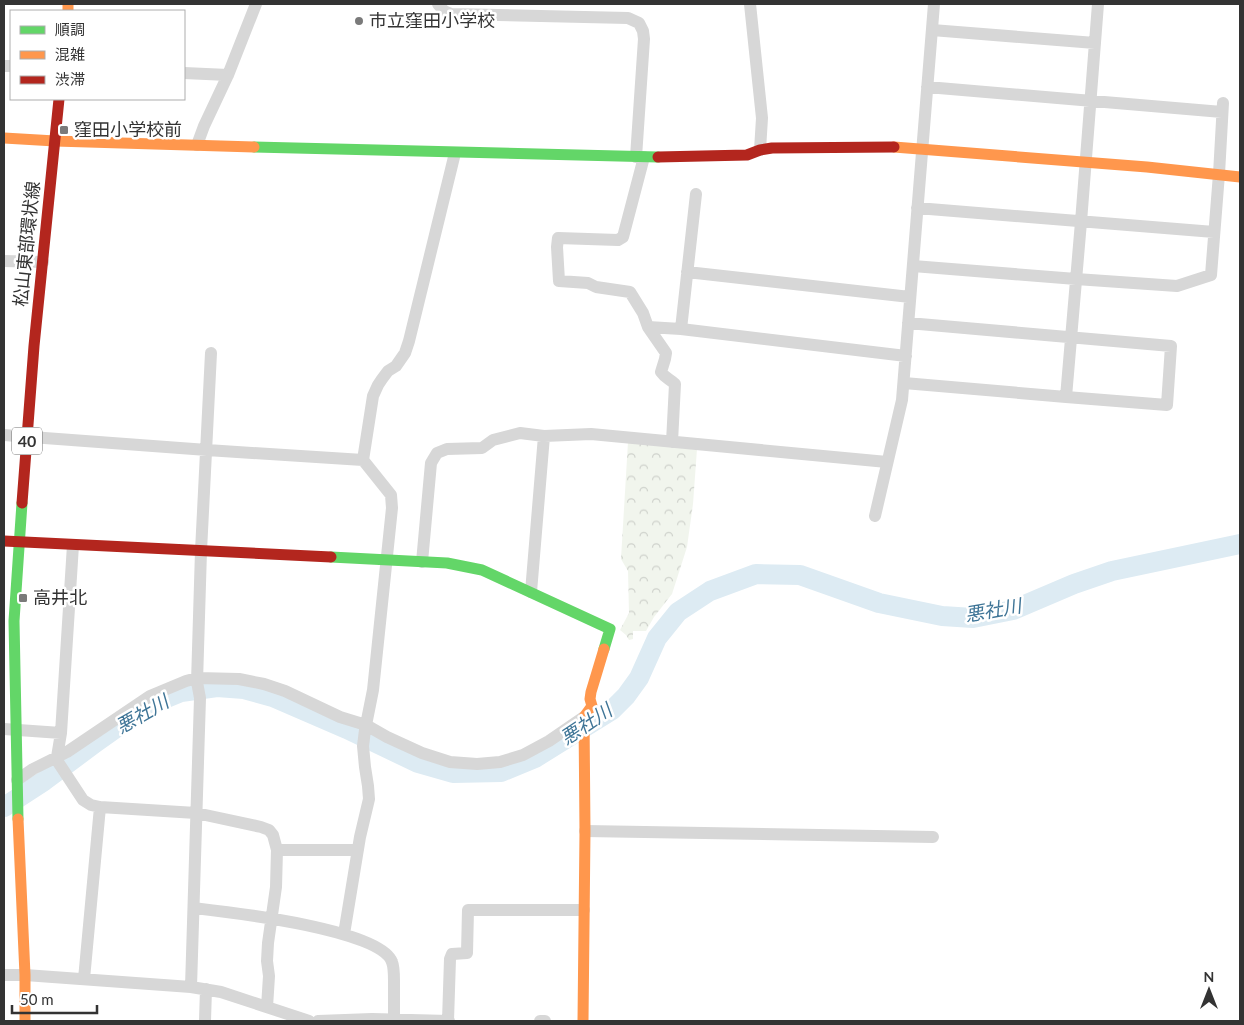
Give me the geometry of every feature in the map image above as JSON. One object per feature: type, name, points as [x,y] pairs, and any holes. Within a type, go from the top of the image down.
[{"type":"street","points":[[197,145],[228,75],[256,4]]},
{"type":"street","points":[[438,4],[444,11],[451,14],[628,18],[639,23],[644,39],[640,157],[623,237],[618,240],[558,238],[558,281],[588,283],[596,287],[630,292],[643,313],[648,327],[666,353],[661,372],[665,378],[675,384],[672,442]]},
{"type":"street","points":[[750,4],[762,118],[760,150]]},
{"type":"street","points":[[875,516],[902,400],[904,383],[934,4]]},
{"type":"street","points":[[1066,397],[1098,4]]},
{"type":"street","points":[[932,30],[1095,43]]},
{"type":"street","points":[[185,73],[228,75]]},
{"type":"street","points":[[913,266],[1177,286],[1211,275],[1219,174],[1222,108],[1091,101],[927,87]]},
{"type":"street","name":"松山東部環状線","points":[[25,1021],[25,976],[17,782],[10,729],[14,621],[27,436],[34,346],[59,100]]},
{"type":"street","points":[[4,138],[640,157],[747,155],[772,148],[890,147],[1240,176]]},
{"type":"street","points":[[344,934],[358,850],[369,799],[363,746],[373,690],[392,508],[391,495],[363,460],[373,396],[382,378],[396,366],[405,353],[409,341],[456,152]]},
{"type":"street","points":[[681,330],[696,194]]},
{"type":"street","points":[[917,208],[1214,232]]},
{"type":"street","points":[[4,261],[43,262]]},
{"type":"street","points":[[687,272],[910,297]]},
{"type":"street","points":[[904,383],[1167,405],[1172,346],[908,323]]},
{"type":"street","points":[[648,327],[906,356]]},
{"type":"street","points":[[191,987],[200,698],[197,680],[201,551],[211,353]]},
{"type":"street","points":[[422,562],[431,463],[437,453],[447,449],[482,448],[492,440],[520,433],[544,436],[590,434],[887,462]]},
{"type":"street","points":[[4,434],[363,460]]},
{"type":"street","points":[[531,592],[544,436]]},
{"type":"street","points":[[4,541],[447,563],[482,570],[610,629],[591,692],[592,706],[584,718],[549,741],[523,755],[500,762],[477,764],[450,762],[422,753],[285,691],[264,684],[240,679],[197,680],[186,681],[150,696],[57,759],[33,769],[17,782]]},
{"type":"street","points":[[73,545],[61,733],[57,759],[84,800],[91,805],[196,813],[261,827],[273,835],[277,850],[276,887],[268,942],[267,961],[269,976],[267,1007]]},
{"type":"street","points":[[583,1021],[584,718]]},
{"type":"street","points":[[10,729],[61,733]]},
{"type":"street","points":[[84,979],[100,807]]},
{"type":"street","points":[[585,831],[933,837]]},
{"type":"street","points":[[277,850],[358,850]]},
{"type":"street","points":[[194,908],[272,918],[321,928],[373,945],[386,953],[392,961],[398,1020]]},
{"type":"street","points":[[318,1021],[448,1021],[450,959],[452,954],[467,953],[468,910],[584,910]]},
{"type":"street","points":[[4,975],[84,979],[206,989],[309,1021]]},
{"type":"street","points":[[206,989],[206,1021]]},
{"type":"street","points":[[540,1021],[545,1021]]},
{"type":"green space","points":[[628,442],[697,449],[693,504],[687,547],[672,594],[654,617],[646,631],[633,631],[633,639],[629,640],[620,630],[629,613],[628,571],[621,559]]},
{"type":"waterway","name":"悪社川","points":[[4,807],[44,781],[147,706],[181,692],[217,687],[244,689],[273,697],[347,729],[418,763],[453,773],[501,772],[535,758],[612,710],[626,696],[639,678],[657,638],[678,612],[710,591],[756,574],[800,575],[879,603],[942,616],[973,618],[1013,610],[1074,584],[1112,571],[1240,544]]},
{"type":"traffic: fast","points":[[254,147],[658,157]]},
{"type":"traffic: fast","points":[[18,819],[14,621],[22,503]]},
{"type":"traffic: fast","points":[[331,557],[447,563],[482,570],[610,629],[604,649]]},
{"type":"traffic: slow","points":[[68,4],[68,10]]},
{"type":"traffic: slow","points":[[4,138],[254,147]]},
{"type":"traffic: slow","points":[[894,147],[1147,167],[1240,177]]},
{"type":"traffic: slow","points":[[583,1021],[584,717],[592,706],[591,692],[604,649]]},
{"type":"traffic: slow","points":[[18,819],[25,975],[25,1021]]},
{"type":"traffic: jam","points":[[22,503],[34,346],[59,100]]},
{"type":"traffic: jam","points":[[658,157],[747,155],[772,148],[894,147]]},
{"type":"traffic: jam","points":[[4,541],[331,557]]},
{"type":"place","name":"市立窪田小学校","points":[[359,21]]},
{"type":"place","name":"窪田小学校前","points":[[64,130]]},
{"type":"place","name":"高井北","points":[[23,598]]}]
